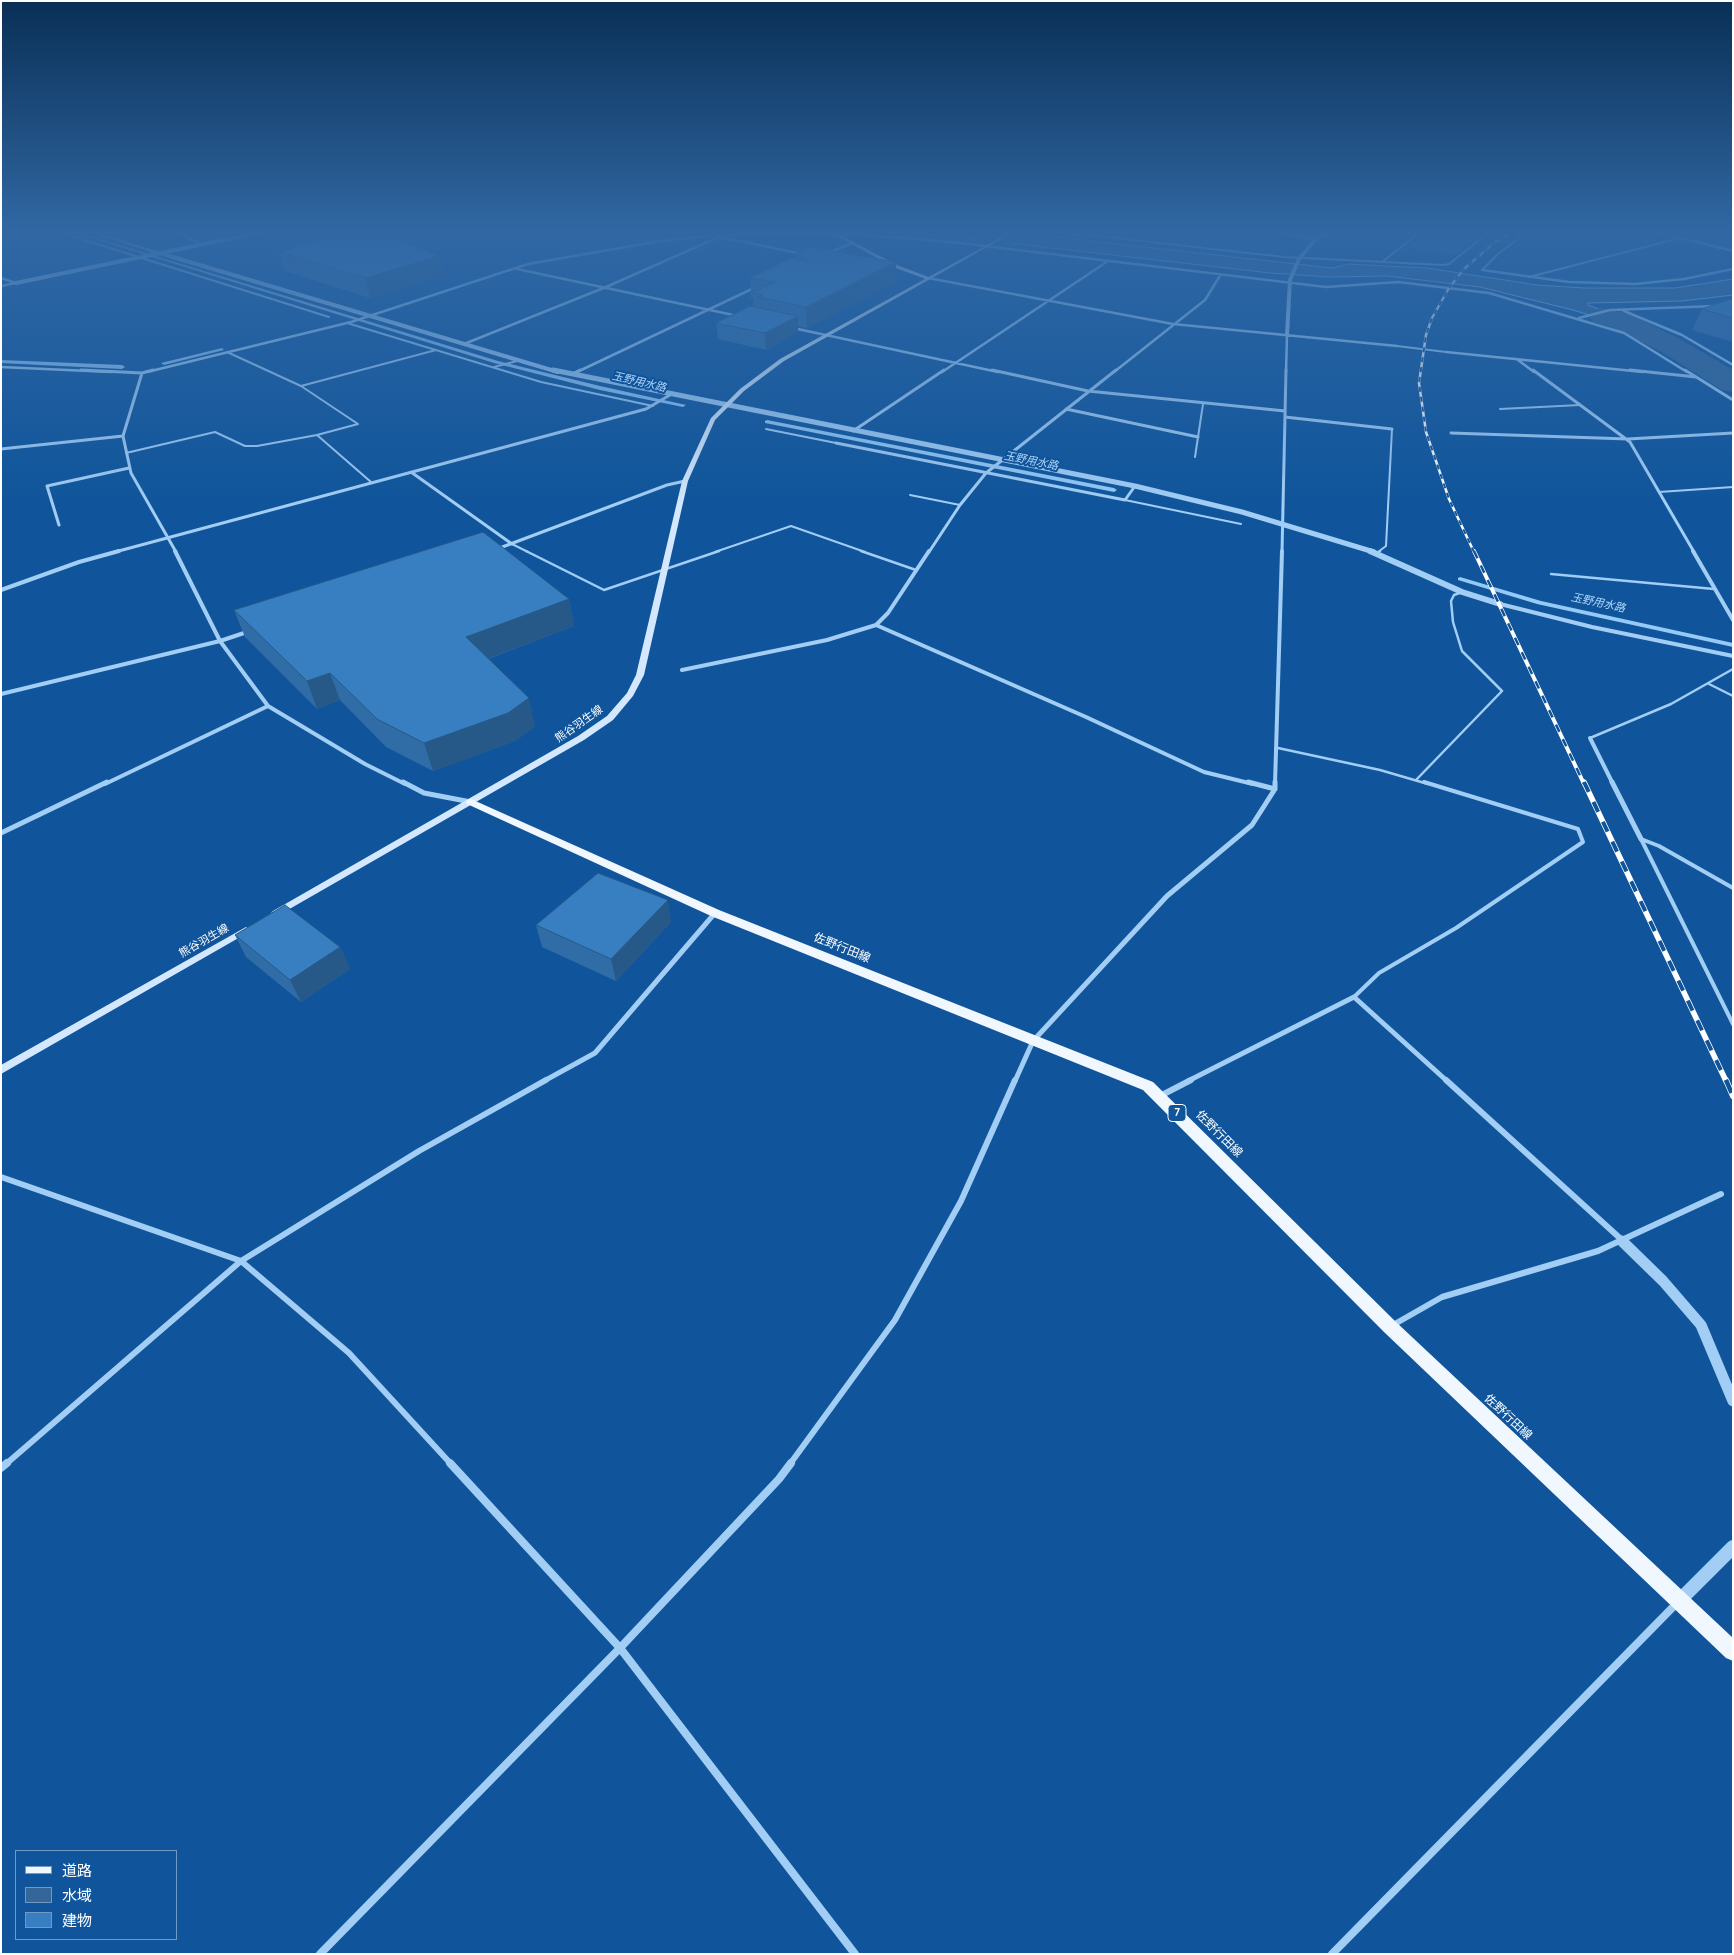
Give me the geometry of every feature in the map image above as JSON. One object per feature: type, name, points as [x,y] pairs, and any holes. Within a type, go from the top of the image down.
[{"type":"main road","name":"熊谷羽生線","points":[[266,919],[472,802],[581,738],[610,718],[630,694],[640,675],[685,481],[712,419],[726,404],[768,370],[850,322]]},
{"type":"main road","name":"佐野行田線","points":[[472,802],[715,913],[1148,1086],[1390,1327],[1733,1651]]},
{"type":"main road","name":"熊谷羽生線","points":[[1,1070],[258,924]]},
{"type":"street","points":[[1,367],[142,373],[345,322]]},
{"type":"street","points":[[391,322],[517,361],[669,396],[726,404],[1001,462],[1135,486],[1282,523],[1377,553],[1462,592],[1500,604],[1592,627],[1733,656]]},
{"type":"street","points":[[464,344],[518,322]]},
{"type":"street","points":[[571,374],[679,322]]},
{"type":"street","points":[[853,430],[1015,322]]},
{"type":"street","points":[[1163,322],[1397,346]]},
{"type":"street","points":[[320,1954],[620,1648],[779,1479],[895,1320],[961,1201],[1032,1041],[1167,896],[1252,825],[1275,789],[1278,748],[1288,322]]},
{"type":"street","points":[[1592,322],[1634,338],[1733,400]]},
{"type":"street","points":[[1651,322],[1682,335],[1733,365]]},
{"type":"street","points":[[682,670],[827,640],[876,625],[888,613],[960,505],[986,473],[1173,324]]},
{"type":"street","points":[[790,327],[1088,391],[1285,411]]},
{"type":"street","points":[[1446,352],[1696,377]]},
{"type":"street","points":[[1518,360],[1628,439],[1733,620]]},
{"type":"street","points":[[142,373],[123,436],[130,468],[168,537],[220,641],[268,706],[365,764],[424,793],[472,802]]},
{"type":"street","points":[[1,590],[79,562],[654,406],[669,396]]},
{"type":"street","points":[[1066,409],[1198,437]]},
{"type":"street","points":[[1285,417],[1392,429]]},
{"type":"street","points":[[1451,434],[1628,439],[1733,433]]},
{"type":"street","points":[[1,449],[123,436]]},
{"type":"street","points":[[836,443],[1125,500],[1135,486]]},
{"type":"street","points":[[59,525],[47,486],[130,468]]},
{"type":"street","points":[[411,472],[512,544]]},
{"type":"street","points":[[493,550],[668,485],[685,481]]},
{"type":"street","points":[[876,625],[1059,705],[1204,772],[1275,789]]},
{"type":"street","points":[[2,693],[220,641],[257,628]]},
{"type":"street","points":[[1,833],[268,706]]},
{"type":"street","points":[[1590,738],[1641,839]]},
{"type":"street","points":[[1,1468],[241,1261],[419,1150],[595,1054],[715,913]]},
{"type":"street","points":[[1160,1097],[1354,998],[1622,1241],[1663,1281],[1702,1325],[1733,1401]]},
{"type":"street","points":[[1,1177],[241,1261],[349,1354],[620,1648],[855,1954]]},
{"type":"street","points":[[1390,1327],[1442,1297],[1598,1251],[1721,1194]]},
{"type":"street","points":[[1332,1954],[1733,1547]]},
{"type":"lane","points":[[347,322],[541,382],[654,406]]},
{"type":"lane","points":[[1397,346],[1446,352]]},
{"type":"lane","points":[[301,386],[436,350]]},
{"type":"lane","points":[[126,453],[215,432],[245,446],[317,435],[358,424],[301,386],[227,352]]},
{"type":"lane","points":[[493,367],[517,361]]},
{"type":"lane","points":[[1195,457],[1203,404]]},
{"type":"lane","points":[[1500,409],[1580,405]]},
{"type":"lane","points":[[766,429],[836,443]]},
{"type":"lane","points":[[1377,553],[1386,546],[1392,429]]},
{"type":"lane","points":[[317,435],[371,482]]},
{"type":"lane","points":[[1659,492],[1733,487]]},
{"type":"lane","points":[[910,495],[960,505]]},
{"type":"lane","points":[[1125,500],[1241,524]]},
{"type":"lane","points":[[512,544],[604,590],[791,526],[916,570]]},
{"type":"lane","points":[[1552,574],[1714,589]]},
{"type":"lane","points":[[1416,780],[1502,691],[1462,651],[1453,622],[1451,601],[1454,595],[1462,592]]},
{"type":"lane","points":[[1590,738],[1671,704],[1733,669]]},
{"type":"lane","points":[[1709,684],[1733,696]]},
{"type":"lane","points":[[1278,748],[1344,761],[1416,780],[1578,829],[1584,842],[1456,928],[1379,973],[1354,998]]},
{"type":"lane","points":[[1641,839],[1659,846],[1733,888]]},
{"type":"lane","points":[[1641,839],[1733,1024]]},
{"type":"water","points":[[1613,322],[1632,322],[1655,331],[1675,343],[1671,344],[1678,350],[1658,343]]},
{"type":"building","points":[[718,322],[786,322],[765,333],[716,323]]},
{"type":"building","points":[[483,532],[569,599],[466,637],[529,698],[508,713],[424,743],[377,719],[330,673],[307,681],[234,610]]},
{"type":"building","points":[[598,873],[668,900],[611,959],[536,925]]},
{"type":"building","points":[[285,905],[340,947],[290,980],[235,935]]},
{"type":"waterway","name":"玉野用水路","points":[[367,322],[496,362],[600,388],[683,405]]},
{"type":"waterway","points":[[1624,322],[1670,345],[1733,383]]},
{"type":"waterway","points":[[164,363],[222,349]]},
{"type":"waterway","points":[[1,361],[122,367]]},
{"type":"waterway","name":"玉野用水路","points":[[767,422],[1114,490]]},
{"type":"waterway","name":"玉野用水路","points":[[1460,579],[1539,603],[1733,645]]},
{"type":"railway","points":[[1431,322],[1426,335],[1419,383],[1426,432],[1449,499],[1474,552]]},
{"type":"railway","points":[[1474,551],[1584,784]]},
{"type":"railway","points":[[1584,782],[1726,1081]]},
{"type":"railway","points":[[1726,1080],[1733,1096]]}]
